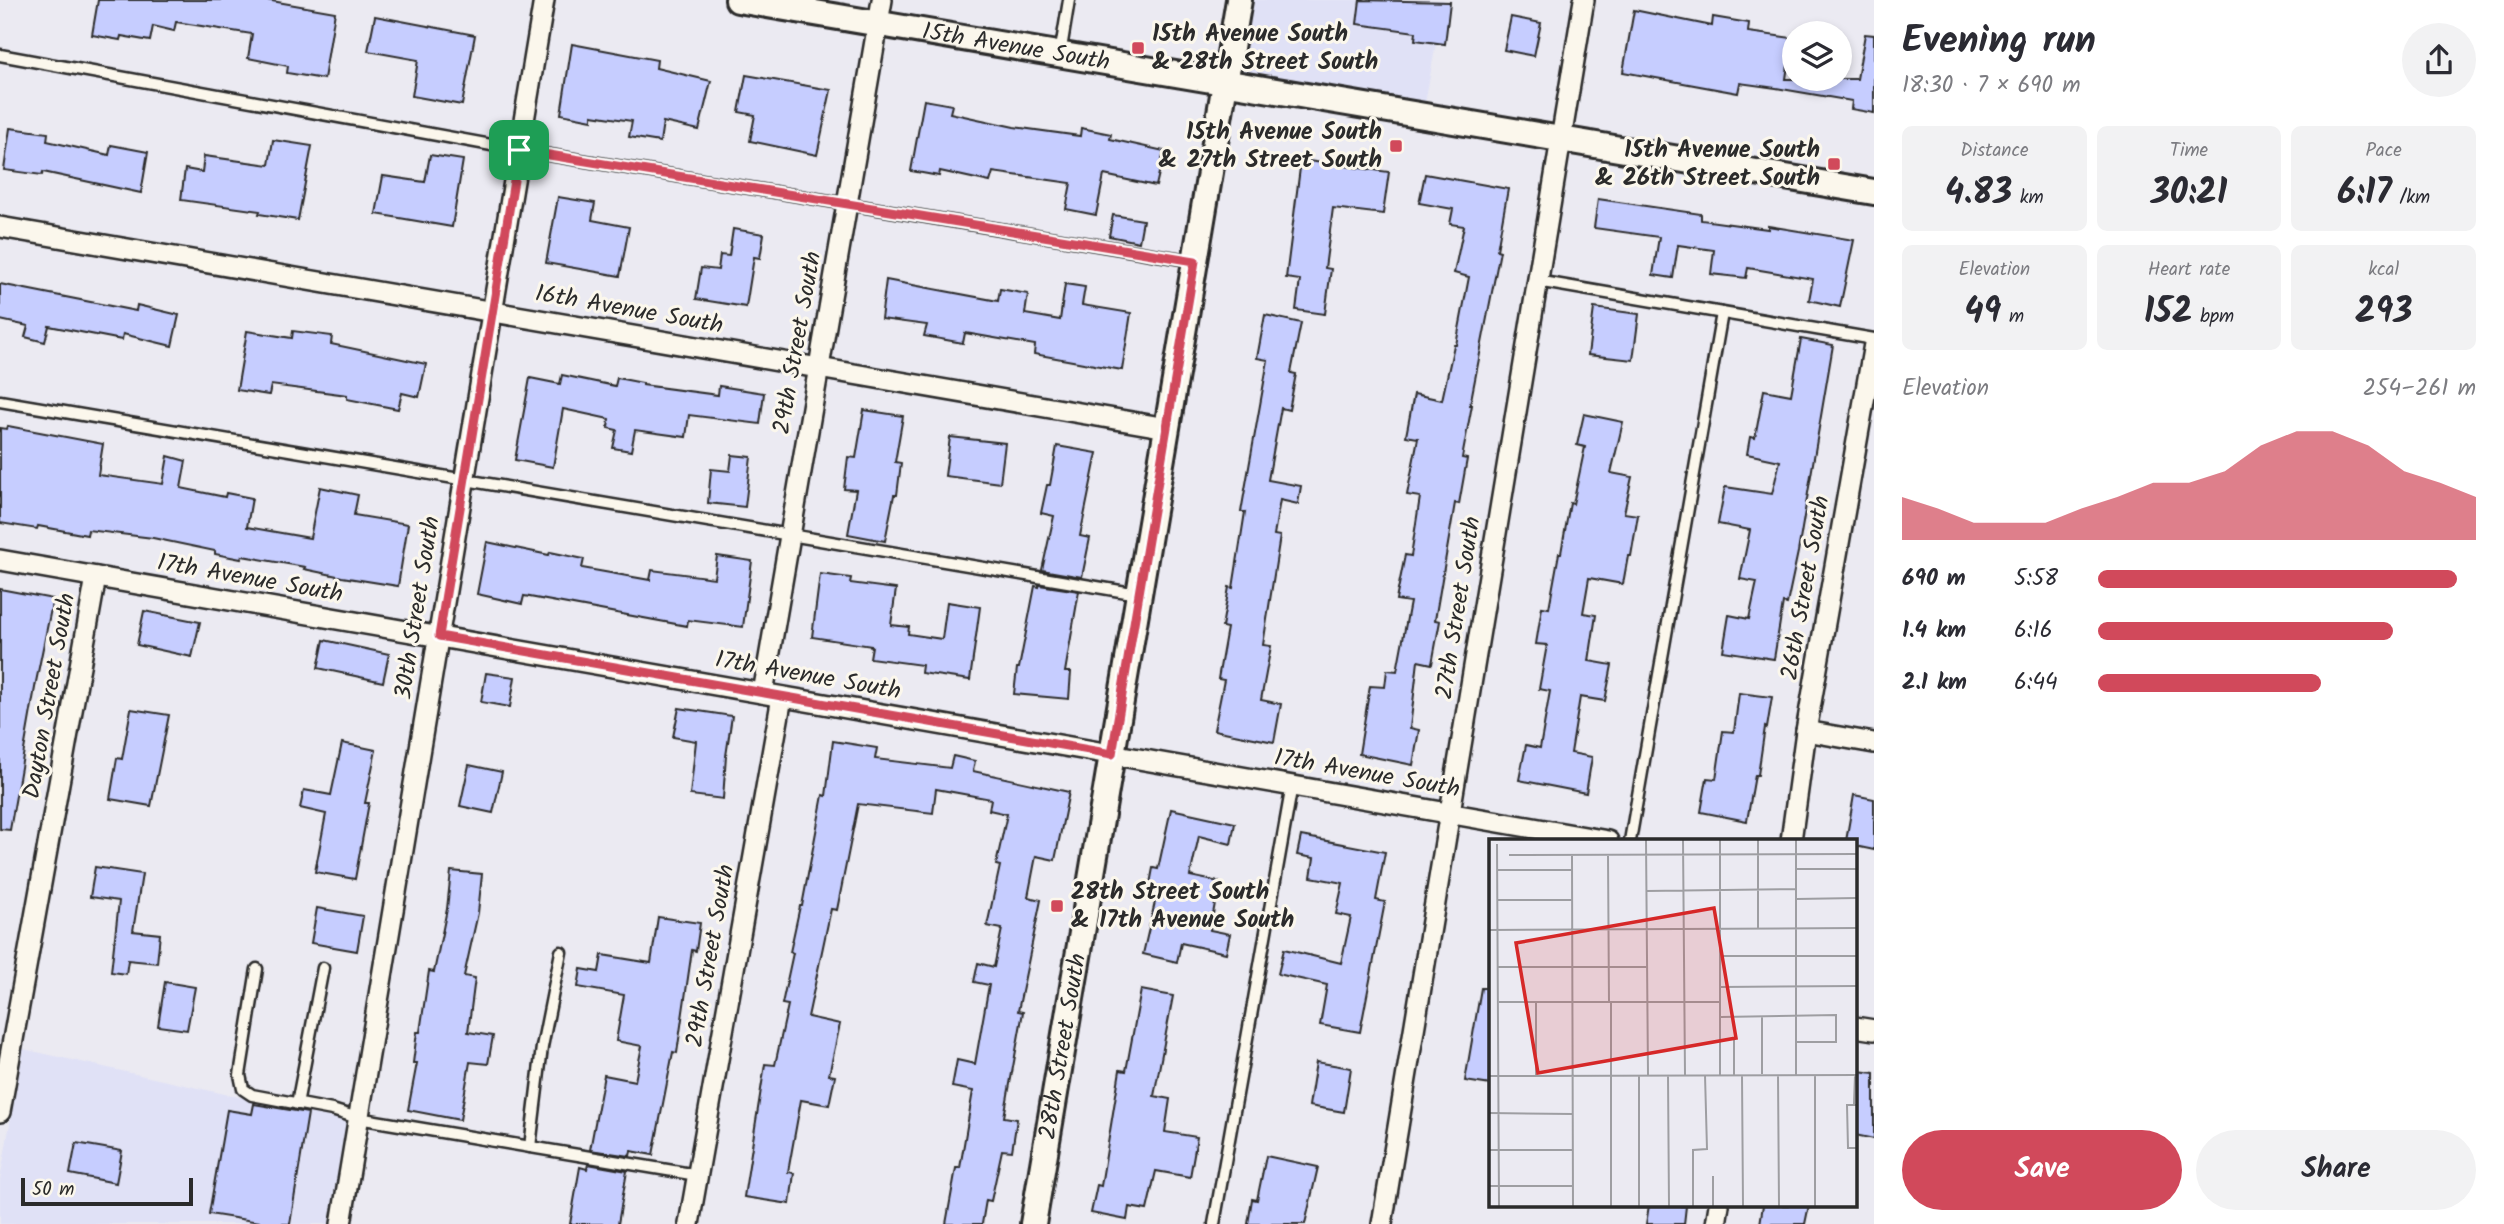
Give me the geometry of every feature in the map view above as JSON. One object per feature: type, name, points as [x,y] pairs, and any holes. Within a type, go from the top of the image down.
[{"type":"street","name":"30th Street South","points":[[341,1224],[544,0]]},
{"type":"street","name":"15th Avenue South","points":[[738,0],[1874,192]]},
{"type":"street","name":"29th Street South","points":[[689,1224],[773,695],[790,537],[882,0]]},
{"type":"street","name":"28th Street South","points":[[1033,1224],[1239,0]]},
{"type":"street","name":"27th Street South","points":[[1382,1224],[1584,0]]},
{"type":"street","name":"16th Avenue South","points":[[0,227],[1167,428]]},
{"type":"street","name":"26th Street South","points":[[1791,839],[1806,731],[1865,452],[1874,342]]},
{"type":"street","name":"17th Avenue South","points":[[0,560],[1597,839]]},
{"type":"street","name":"Dayton Street South","points":[[0,1112],[96,577]]},
{"type":"street","points":[[1806,731],[1874,743]]},
{"type":"street","points":[[1856,1027],[1874,1030]]},
{"type":"street","points":[[1716,1224],[1719,1206]]},
{"type":"lane","points":[[1060,55],[1069,0]]},
{"type":"lane","points":[[0,55],[519,150],[1195,261]]},
{"type":"lane","points":[[1537,281],[1874,342]]},
{"type":"lane","points":[[1630,839],[1722,313]]},
{"type":"lane","points":[[0,401],[1139,595]]},
{"type":"lane","points":[[1214,1224],[1292,785]]},
{"type":"lane","points":[[530,1147],[542,1047],[561,952]]},
{"type":"lane","points":[[297,1104],[323,968]]},
{"type":"lane","points":[[257,969],[240,1076],[243,1089],[252,1096],[332,1110],[358,1118],[697,1175]]},
{"type":"shaded area","points":[[1251,0],[1444,0],[1425,103],[1238,71]]},
{"type":"shaded area","points":[[23,1049],[346,1121],[329,1224],[0,1224],[0,1180]]},
{"type":"building","points":[[98,0],[266,0],[335,12],[324,79],[287,73],[288,66],[248,58],[252,34],[176,22],[174,31],[153,26],[150,41],[92,35]]},
{"type":"building","points":[[1360,0],[1450,2],[1445,44],[1415,40],[1416,32],[1357,24]]},
{"type":"building","points":[[1634,10],[1712,26],[1713,17],[1749,23],[1748,32],[1782,37],[1782,89],[1740,83],[1738,93],[1623,72]]},
{"type":"building","points":[[375,16],[475,35],[462,105],[412,96],[418,60],[368,51]]},
{"type":"building","points":[[1511,17],[1541,23],[1534,56],[1504,50]]},
{"type":"building","points":[[1865,34],[1874,35],[1874,113],[1851,109],[1852,101],[1794,91],[1852,91],[1852,79],[1857,79]]},
{"type":"building","points":[[572,44],[657,60],[656,68],[711,81],[699,130],[663,122],[660,142],[629,137],[632,121],[592,115],[592,120],[561,114]]},
{"type":"building","points":[[746,75],[831,90],[817,155],[750,141],[755,115],[739,112]]},
{"type":"building","points":[[924,100],[952,105],[950,113],[1014,127],[1080,136],[1081,128],[1111,134],[1110,139],[1164,151],[1156,186],[1104,175],[1096,215],[1066,209],[1071,183],[993,172],[990,182],[940,171],[939,176],[911,171]]},
{"type":"building","points":[[10,128],[48,133],[47,141],[109,155],[111,145],[148,152],[141,193],[43,172],[42,175],[4,170]]},
{"type":"building","points":[[273,140],[312,146],[298,220],[259,214],[260,211],[181,200],[185,169],[202,172],[204,156],[269,165]]},
{"type":"building","points":[[430,155],[463,160],[452,227],[376,214],[383,176],[425,182]]},
{"type":"building","points":[[1301,160],[1389,172],[1383,214],[1333,208],[1325,268],[1331,269],[1325,314],[1296,310],[1300,280],[1286,278]]},
{"type":"building","points":[[1425,174],[1508,189],[1497,250],[1500,251],[1470,405],[1462,458],[1467,459],[1459,504],[1455,503],[1435,620],[1440,621],[1432,664],[1418,661],[1410,728],[1419,730],[1413,765],[1359,754],[1370,686],[1385,687],[1387,670],[1397,671],[1410,602],[1396,600],[1405,555],[1411,556],[1420,497],[1407,495],[1418,438],[1406,436],[1414,394],[1442,400],[1469,277],[1454,273],[1464,226],[1450,224],[1453,209],[1419,203]]},
{"type":"building","points":[[558,197],[595,203],[592,220],[629,227],[620,276],[546,263]]},
{"type":"building","points":[[1598,199],[1701,214],[1701,220],[1768,229],[1768,226],[1854,240],[1840,307],[1809,300],[1813,279],[1748,268],[1746,278],[1711,274],[1714,250],[1678,245],[1673,278],[1653,275],[1659,237],[1594,228]]},
{"type":"building","points":[[1113,215],[1143,220],[1139,242],[1109,236]]},
{"type":"building","points":[[733,229],[764,234],[760,258],[754,257],[746,307],[696,299],[701,268],[718,270],[720,255],[729,256]]},
{"type":"building","points":[[886,280],[998,301],[1000,289],[1028,294],[1025,314],[1060,320],[1065,284],[1085,287],[1082,305],[1131,313],[1122,370],[1034,354],[1035,345],[965,333],[963,343],[924,336],[927,325],[881,319]]},
{"type":"building","points":[[0,284],[136,311],[137,305],[179,315],[172,346],[123,334],[122,340],[49,326],[45,342],[25,337],[28,326],[0,320]]},
{"type":"building","points":[[1594,308],[1639,314],[1633,360],[1588,355]]},
{"type":"building","points":[[1265,315],[1301,323],[1291,373],[1296,374],[1289,410],[1281,408],[1268,480],[1301,486],[1298,504],[1280,500],[1274,535],[1280,536],[1263,645],[1271,646],[1261,700],[1281,704],[1274,742],[1214,730],[1224,680],[1218,679],[1227,628],[1222,627],[1229,587],[1233,588],[1245,512],[1241,512],[1268,360],[1257,358]]},
{"type":"building","points":[[247,331],[292,338],[293,331],[332,336],[331,344],[426,364],[419,397],[402,393],[398,409],[347,399],[347,395],[271,385],[269,395],[237,390]]},
{"type":"building","points":[[1801,339],[1833,345],[1798,552],[1787,604],[1783,603],[1774,659],[1723,651],[1729,615],[1749,619],[1757,582],[1740,579],[1750,530],[1718,524],[1725,487],[1772,494],[1780,461],[1747,454],[1750,437],[1755,438],[1764,390],[1791,395]]},
{"type":"building","points":[[562,375],[615,386],[617,378],[643,385],[718,395],[719,386],[764,393],[760,424],[689,415],[686,437],[635,430],[631,451],[613,448],[617,430],[608,428],[609,419],[563,409],[553,467],[515,460],[530,378],[560,384]]},
{"type":"building","points":[[864,410],[903,416],[895,462],[901,463],[897,495],[894,495],[885,541],[848,534],[856,490],[844,489],[848,457],[856,458]]},
{"type":"building","points":[[1584,414],[1623,422],[1611,473],[1632,477],[1624,513],[1638,515],[1623,584],[1589,578],[1583,613],[1596,615],[1589,661],[1612,665],[1605,701],[1580,697],[1571,753],[1592,757],[1586,793],[1519,780],[1526,745],[1540,748],[1550,691],[1539,689],[1547,645],[1536,644],[1542,607],[1549,608],[1570,503],[1573,504],[1585,447],[1577,445]]},
{"type":"building","points":[[8,426],[103,444],[98,475],[163,484],[168,456],[186,461],[181,488],[225,497],[226,493],[252,498],[247,527],[310,538],[320,487],[358,495],[354,515],[408,524],[398,586],[342,577],[304,569],[305,567],[215,554],[215,551],[153,538],[88,530],[87,535],[38,526],[37,529],[0,523],[0,428],[7,429]]},
{"type":"building","points":[[950,437],[1005,443],[1000,483],[945,476]]},
{"type":"building","points":[[1057,446],[1097,453],[1080,536],[1090,538],[1082,577],[1042,570],[1054,516],[1041,513],[1047,485],[1050,485]]},
{"type":"building","points":[[732,455],[751,457],[745,507],[708,503],[711,469],[730,471]]},
{"type":"building","points":[[487,542],[549,555],[550,552],[584,559],[582,568],[650,580],[652,570],[714,578],[717,556],[752,561],[743,627],[688,620],[687,626],[524,596],[522,604],[477,594]]},
{"type":"building","points":[[820,574],[851,578],[850,583],[896,589],[891,625],[909,627],[908,634],[942,639],[947,602],[980,607],[970,680],[921,673],[922,665],[870,658],[872,646],[812,637]]},
{"type":"building","points":[[1035,586],[1079,591],[1065,672],[1071,672],[1069,699],[1014,694]]},
{"type":"building","points":[[0,589],[53,599],[10,830],[0,829]]},
{"type":"building","points":[[144,611],[200,622],[192,657],[137,645]]},
{"type":"building","points":[[324,640],[389,654],[383,682],[318,668]]},
{"type":"building","points":[[486,673],[515,677],[510,707],[481,702]]},
{"type":"building","points":[[1739,693],[1772,697],[1747,821],[1701,812],[1707,778],[1716,779],[1723,731],[1734,732]]},
{"type":"building","points":[[679,708],[732,716],[723,799],[690,795],[696,741],[673,737]]},
{"type":"building","points":[[131,709],[169,715],[151,806],[110,799],[117,758],[122,759]]},
{"type":"building","points":[[833,741],[877,748],[875,759],[950,768],[953,756],[975,761],[973,771],[1069,792],[1055,860],[1036,856],[1028,897],[1041,900],[1018,1011],[1023,1012],[1004,1117],[1017,1119],[1012,1151],[1002,1150],[991,1201],[986,1200],[982,1224],[946,1224],[956,1168],[960,1168],[973,1091],[952,1087],[957,1060],[975,1064],[989,985],[974,982],[978,963],[994,967],[1002,929],[987,926],[1000,866],[996,865],[1007,814],[989,810],[991,799],[936,789],[933,813],[858,804],[837,910],[831,909],[808,1017],[840,1024],[829,1075],[835,1076],[829,1105],[801,1100],[788,1172],[794,1173],[790,1204],[744,1197],[765,1064],[775,1065],[788,1005],[782,1004],[793,953],[790,952],[802,906],[823,795],[826,796]]},
{"type":"building","points":[[342,743],[376,750],[365,803],[369,803],[355,879],[315,872],[326,814],[300,808],[304,790],[331,795]]},
{"type":"building","points":[[469,765],[502,772],[493,813],[460,806]]},
{"type":"building","points":[[1854,795],[1874,799],[1874,850],[1856,846],[1856,839],[1846,839]]},
{"type":"building","points":[[1171,809],[1235,823],[1231,844],[1199,836],[1190,876],[1219,882],[1210,930],[1230,934],[1226,953],[1181,943],[1177,962],[1143,954],[1155,902],[1147,900],[1153,868],[1158,869]]},
{"type":"building","points":[[1301,836],[1385,852],[1376,900],[1385,902],[1360,1032],[1320,1025],[1327,985],[1278,974],[1284,949],[1341,963],[1351,917],[1336,914],[1343,883],[1311,877],[1314,858],[1297,855]]},
{"type":"building","points":[[95,867],[142,874],[133,931],[160,934],[157,963],[128,960],[126,974],[111,972],[119,901],[90,897]]},
{"type":"building","points":[[451,871],[482,874],[478,913],[464,976],[475,978],[468,1032],[493,1036],[488,1064],[470,1062],[460,1120],[408,1110],[417,1063],[413,1063],[417,1032],[420,1032],[429,971],[434,972],[447,909]]},
{"type":"building","points":[[317,908],[363,916],[357,951],[311,943]]},
{"type":"building","points":[[658,917],[700,923],[696,951],[692,950],[677,1053],[673,1052],[653,1155],[631,1151],[630,1156],[590,1150],[604,1075],[635,1081],[642,1046],[616,1041],[624,995],[578,987],[581,969],[599,972],[602,955],[651,963]]},
{"type":"building","points":[[165,982],[195,987],[187,1030],[158,1026]]},
{"type":"building","points":[[1481,988],[1489,988],[1489,1085],[1465,1081]]},
{"type":"building","points":[[1141,990],[1173,996],[1154,1096],[1170,1099],[1165,1132],[1197,1137],[1190,1177],[1156,1171],[1147,1210],[1129,1207],[1127,1220],[1091,1213],[1097,1185],[1101,1186],[1120,1070],[1126,1071]]},
{"type":"building","points":[[1316,1062],[1351,1068],[1344,1112],[1309,1106]]},
{"type":"building","points":[[1858,1071],[1874,1073],[1874,1139],[1856,1135]]},
{"type":"building","points":[[254,1104],[308,1113],[290,1224],[272,1224],[209,1214],[227,1110],[252,1114]]},
{"type":"building","points":[[76,1143],[122,1151],[116,1183],[70,1174]]},
{"type":"building","points":[[1266,1156],[1318,1167],[1305,1224],[1248,1224],[1252,1199],[1257,1200]]},
{"type":"building","points":[[588,1164],[627,1171],[618,1224],[570,1224],[580,1167],[587,1169]]},
{"type":"building","points":[[1649,1206],[1686,1206],[1684,1224],[1646,1224]]},
{"type":"building","points":[[1763,1206],[1809,1206],[1805,1224],[1760,1224]]},
{"type":"place","name":"15th Avenue South & 28th Street South","points":[[1138,48]]},
{"type":"place","name":"15th Avenue South & 27th Street South","points":[[1396,146]]},
{"type":"place","name":"15th Avenue South & 26th Street South","points":[[1834,164]]},
{"type":"place","name":"28th Street South & 17th Avenue South","points":[[1057,906]]},
{"type":"route","points":[[519,150],[1195,261],[1112,754],[439,636],[519,150]]}]
